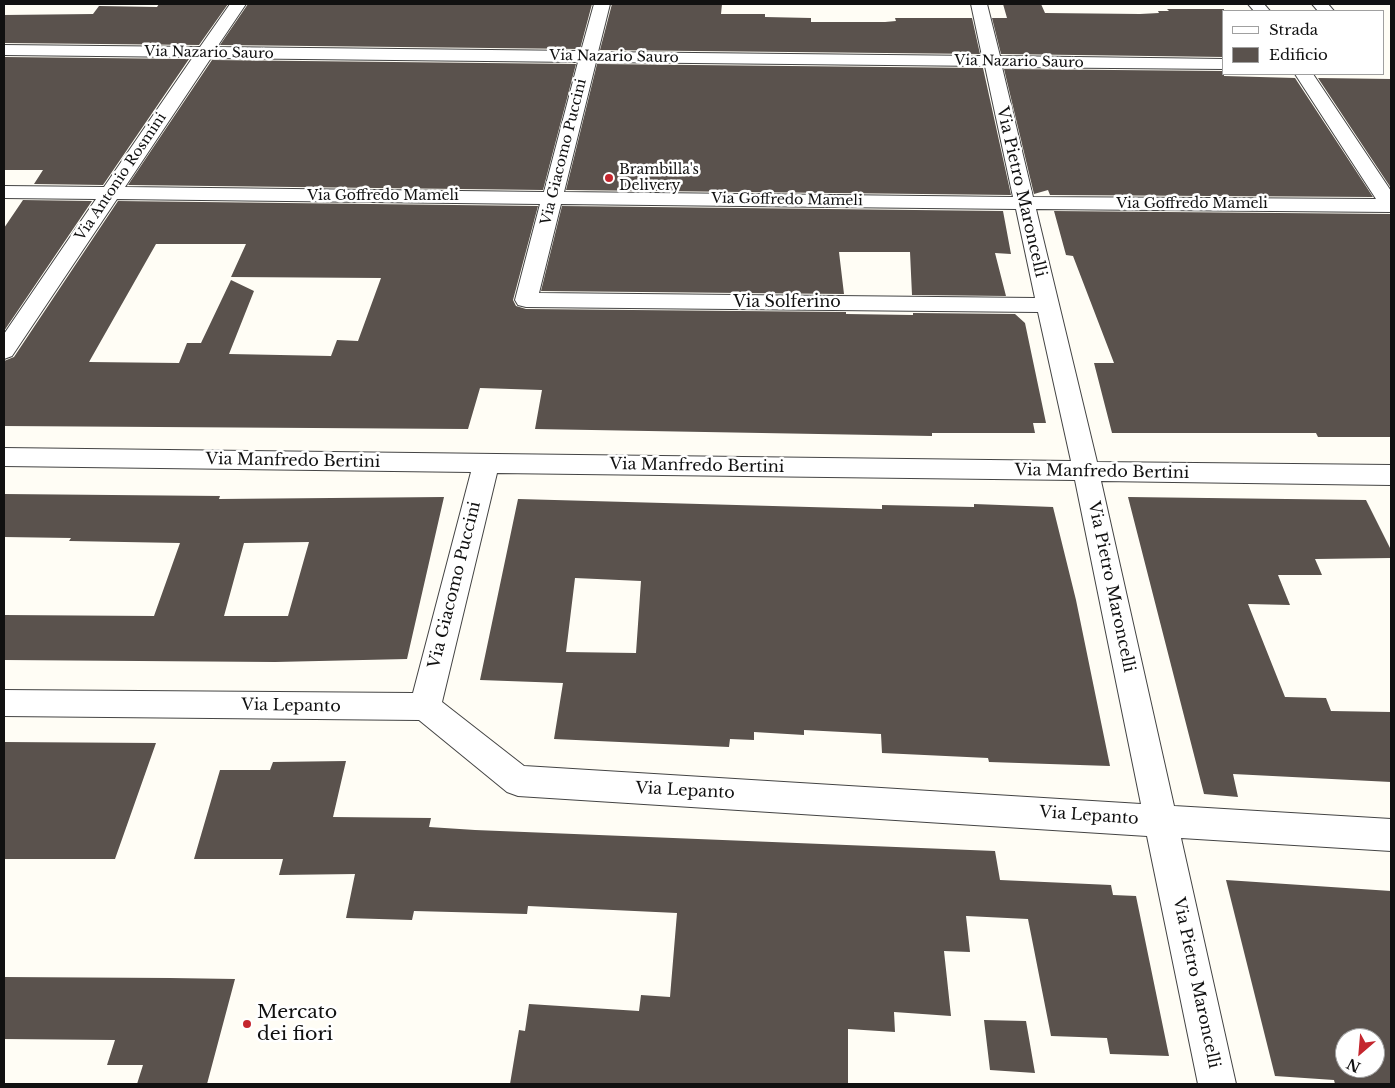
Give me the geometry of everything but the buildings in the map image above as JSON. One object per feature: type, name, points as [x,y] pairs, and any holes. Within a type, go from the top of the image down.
[{"type":"street","name":"Via Antonio Rosmini","points":[[4,351],[238,4]]},
{"type":"street","name":"Via Giacomo Puccini","points":[[526,300],[602,4]]},
{"type":"street","name":"Via Pietro Maroncelli","points":[[979,4],[1086,472],[1217,1084]]},
{"type":"street","name":"Via Nazario Sauro","points":[[4,50],[1222,64]]},
{"type":"street","points":[[1305,75],[1391,205]]},
{"type":"street","name":"Via Goffredo Mameli","points":[[4,192],[1391,205]]},
{"type":"street","name":"Via Solferino","points":[[526,300],[1047,304]]},
{"type":"street","name":"Via Manfredo Bertini","points":[[4,457],[1391,475]]},
{"type":"street","name":"Via Giacomo Puccini","points":[[425,708],[486,463]]},
{"type":"street","name":"Via Lepanto","points":[[4,703],[425,708],[518,781],[1391,835]]},
{"type":"place","name":"Brambilla's Delivery","points":[[609,178]]},
{"type":"place","name":"Mercato dei fiori","points":[[247,1024]]}]
